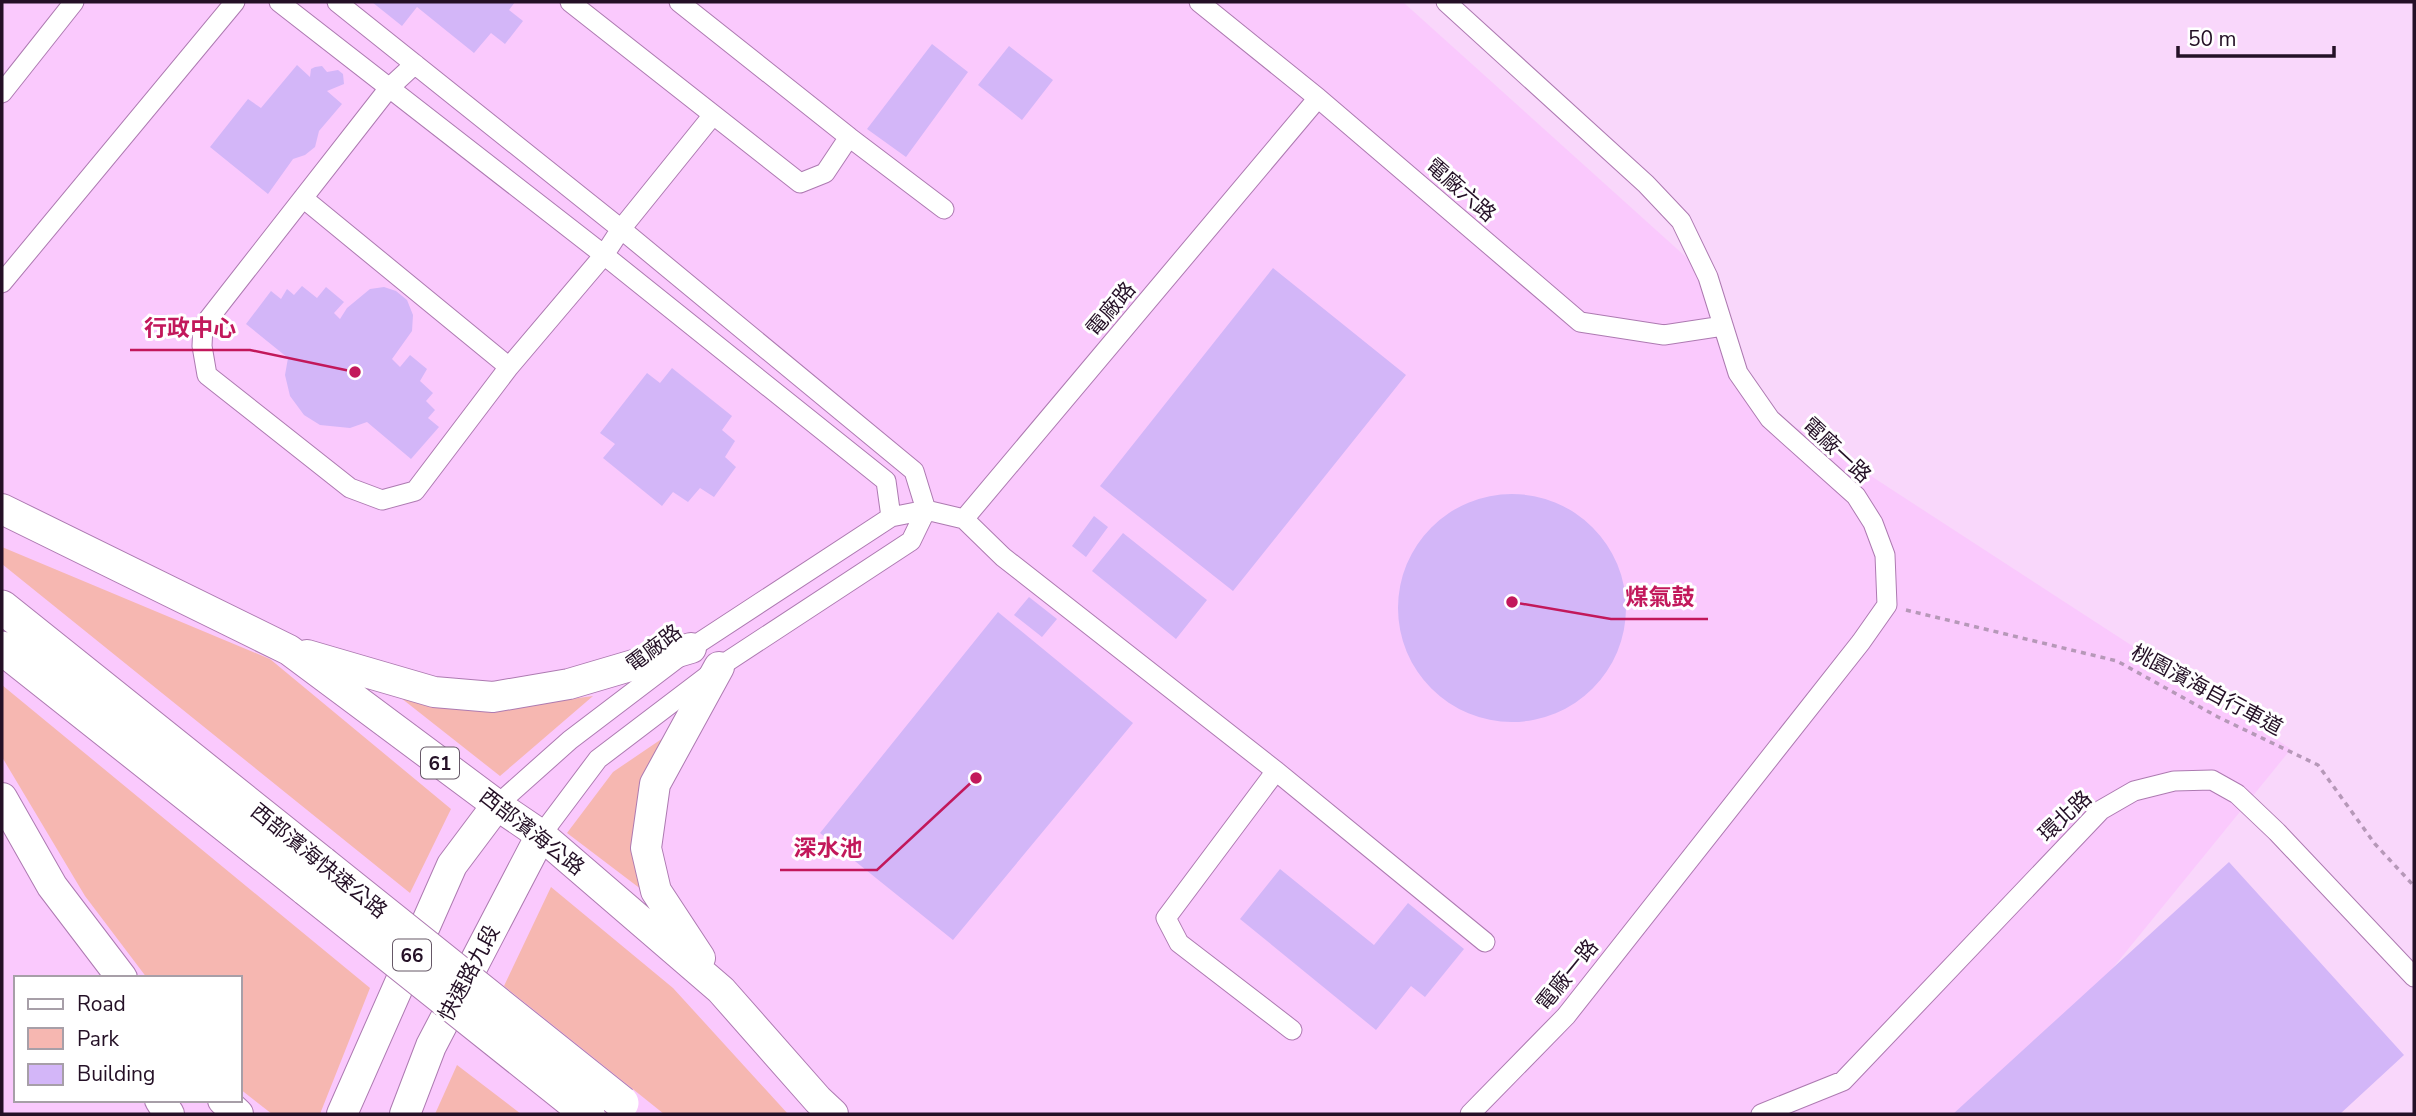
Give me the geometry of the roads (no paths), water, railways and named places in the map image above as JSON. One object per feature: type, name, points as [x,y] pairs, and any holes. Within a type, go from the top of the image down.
[{"type":"highway","name":"西部濱海快速公路","points":[[2,607],[588,1114]]},
{"type":"highway","name":"西部濱海快速公路","points":[[2,648],[629,1109]]},
{"type":"main road","name":"西部濱海公路","points":[[2,509],[289,650],[541,835],[722,990],[833,1114]]},
{"type":"main road","points":[[289,650],[434,692],[493,697],[569,684],[691,648]]},
{"type":"main road","points":[[719,667],[655,784],[646,848],[656,891],[722,990]]},
{"type":"main road","points":[[2,799],[52,886],[96,976]]},
{"type":"main road","name":"66","points":[[342,1114],[452,865],[497,805]]},
{"type":"main road","name":"快速路九段","points":[[405,1114],[430,1046],[541,835]]},
{"type":"main road","points":[[52,886],[120,976]]},
{"type":"main road","points":[[225,1102],[239,1114]]},
{"type":"street","points":[[2,93],[74,2]]},
{"type":"street","points":[[2,282],[235,2]]},
{"type":"street","points":[[279,2],[604,255],[886,481],[891,517]]},
{"type":"street","points":[[337,2],[621,229],[914,471],[926,510],[911,541],[719,667],[598,759],[541,835]]},
{"type":"street","points":[[570,2],[800,183],[825,173],[849,137]]},
{"type":"street","points":[[679,2],[944,209]]},
{"type":"street","name":"電廠六路","points":[[1199,2],[1318,98],[1580,323],[1664,335],[1724,326]]},
{"type":"street","name":"電廠一路","points":[[1446,2],[1646,184],[1681,221],[1708,276],[1738,373],[1770,419],[1856,496],[1873,523],[1885,555],[1887,605],[1861,642],[1566,1016],[1470,1114]]},
{"type":"street","points":[[415,64],[390,88],[203,326],[202,346],[207,375],[350,488],[382,500],[415,491],[509,367],[604,255],[621,229],[713,115]]},
{"type":"street","name":"電廠路","points":[[497,805],[569,740],[691,648],[891,517],[926,510],[964,519],[1318,98]]},
{"type":"street","points":[[303,198],[509,367]]},
{"type":"street","points":[[964,519],[1003,557],[1276,771],[1485,942]]},
{"type":"street","points":[[1276,771],[1166,918],[1179,943],[1292,1030]]},
{"type":"street","name":"環北路","points":[[1761,1114],[1843,1081],[2101,810],[2134,791],[2174,781],[2212,780],[2237,794],[2277,832],[2414,977]]},
{"type":"place","name":"行政中心","points":[[355,372]]},
{"type":"place","name":"煤氣鼓","points":[[1512,602]]},
{"type":"place","name":"深水池","points":[[976,778]]}]
